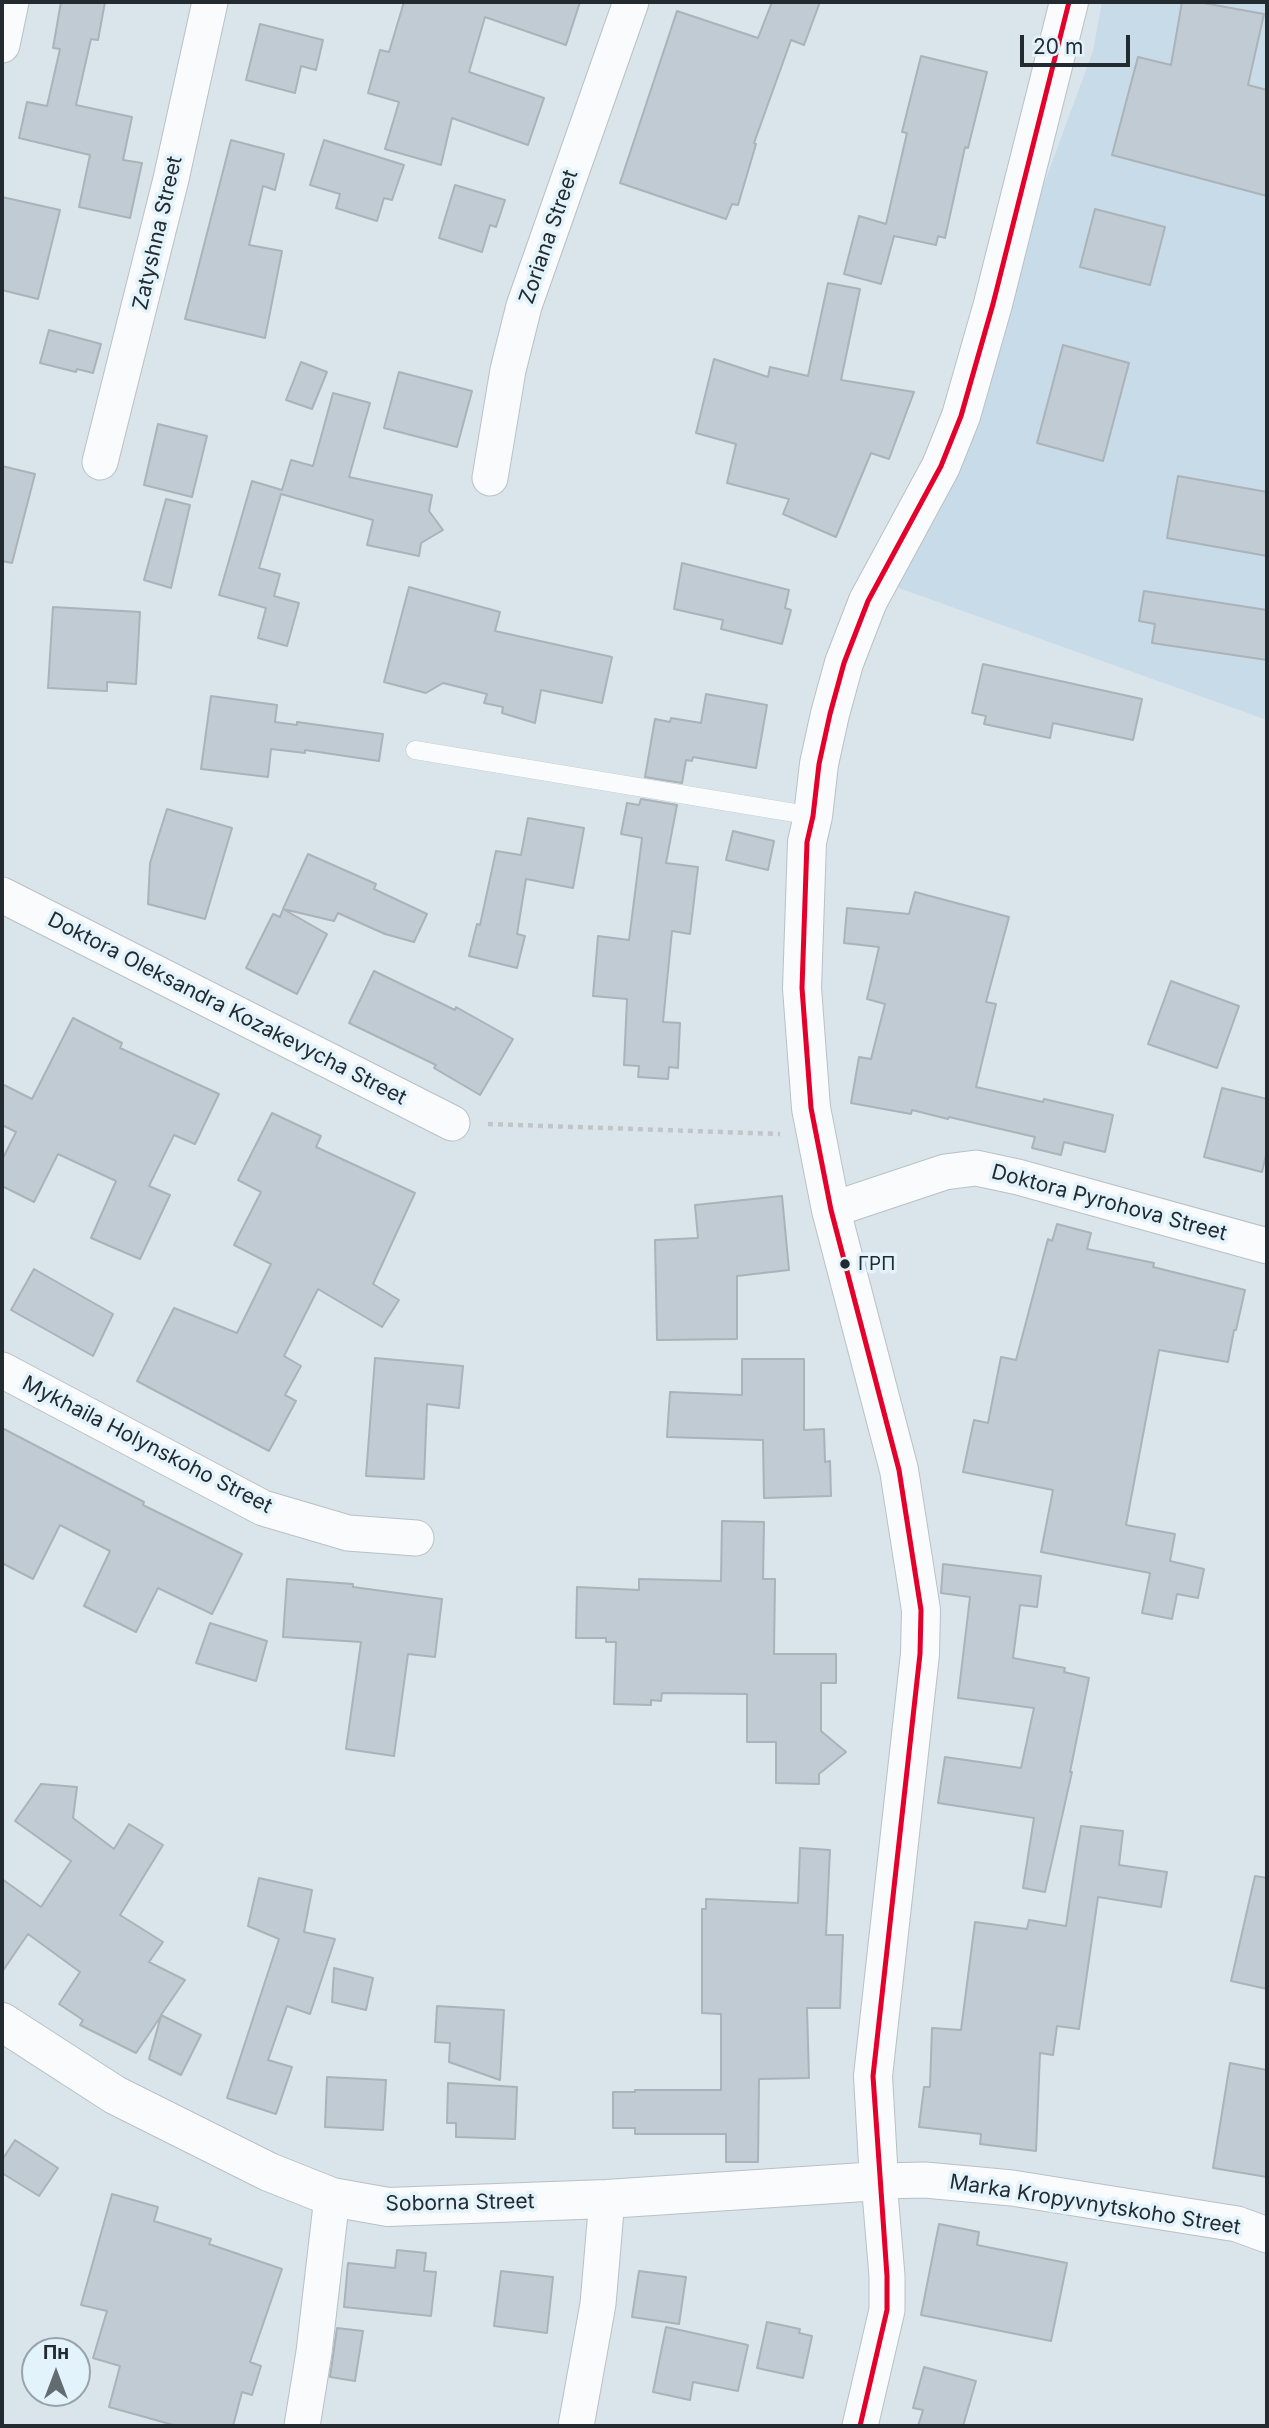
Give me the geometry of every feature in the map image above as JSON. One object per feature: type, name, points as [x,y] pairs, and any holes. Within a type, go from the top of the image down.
[{"type":"street","points":[[2,46],[11,2]]},
{"type":"street","name":"Zatyshna Street","points":[[100,462],[171,179],[210,2]]},
{"type":"street","name":"Zoriana Street","points":[[490,478],[508,370],[524,306],[631,2]]},
{"type":"street","points":[[860,2426],[887,2309],[873,2076],[920,1654],[920,1610],[899,1470],[831,1210],[816,1135],[807,1065],[802,988],[807,842],[819,764],[849,650],[868,601],[941,466],[961,416],[997,291],[1069,2]]},
{"type":"street","name":"Doktora Oleksandra Kozakevycha Street","points":[[2,895],[452,1122]]},
{"type":"street","name":"Doktora Pyrohova Street","points":[[831,1210],[945,1172],[976,1168],[1018,1177],[1267,1246]]},
{"type":"street","name":"Mykhaila Holynskoho Street","points":[[2,1370],[263,1508],[348,1533],[416,1538]]},
{"type":"street","name":"Soborna Street","points":[[2,2022],[115,2095],[269,2172],[332,2197],[388,2207],[607,2199],[879,2181]]},
{"type":"street","name":"Marka Kropyvnytskoho Street","points":[[879,2181],[925,2180],[1012,2188],[1237,2224],[1267,2235]]},
{"type":"street","points":[[302,2426],[314,2351],[332,2197]]},
{"type":"street","points":[[576,2426],[598,2304],[607,2199]]},
{"type":"lane","points":[[415,750],[813,816]]},
{"type":"path","points":[[452,1122],[816,1135]]},
{"type":"shaded area","points":[[1102,2],[1267,2],[1267,720],[896,587],[1093,51]]},
{"type":"building","points":[[61,2],[105,2],[98,40],[91,39],[76,105],[132,117],[123,160],[142,163],[130,218],[79,207],[90,155],[19,138],[27,102],[47,106],[60,49],[53,48]]},
{"type":"building","points":[[404,2],[580,2],[566,45],[485,17],[469,72],[544,98],[528,145],[452,118],[441,165],[385,149],[399,102],[368,93],[380,50],[389,52]]},
{"type":"building","points":[[772,2],[820,2],[804,45],[791,40],[754,143],[756,144],[738,205],[732,204],[726,219],[620,183],[677,11],[758,38]]},
{"type":"building","points":[[1182,2],[1198,2],[1264,14],[1248,85],[1267,90],[1267,196],[1112,155],[1138,57],[1171,65]]},
{"type":"building","points":[[260,24],[323,40],[316,70],[301,66],[295,93],[246,80]]},
{"type":"building","points":[[921,56],[987,72],[968,148],[965,147],[945,238],[938,236],[936,245],[894,236],[881,284],[844,274],[859,216],[886,224],[907,133],[902,132]]},
{"type":"building","points":[[231,140],[284,154],[275,190],[263,186],[249,245],[282,251],[265,338],[185,319]]},
{"type":"building","points":[[324,140],[404,165],[392,200],[384,198],[377,221],[336,208],[340,194],[310,185]]},
{"type":"building","points":[[455,185],[505,200],[496,227],[490,225],[482,252],[439,238]]},
{"type":"building","points":[[2,197],[60,210],[38,299],[2,290]]},
{"type":"building","points":[[1095,209],[1165,227],[1150,285],[1080,267]]},
{"type":"building","points":[[828,283],[860,289],[841,380],[914,392],[889,459],[871,453],[836,537],[783,514],[789,499],[727,483],[736,444],[696,433],[714,359],[768,377],[770,367],[808,376]]},
{"type":"building","points":[[49,330],[101,344],[93,373],[77,369],[76,372],[40,363]]},
{"type":"building","points":[[1063,345],[1129,363],[1103,461],[1037,443]]},
{"type":"building","points":[[301,362],[327,372],[312,409],[286,400]]},
{"type":"building","points":[[399,372],[472,391],[457,447],[384,428]]},
{"type":"building","points":[[333,393],[370,403],[349,477],[432,495],[429,511],[443,530],[421,543],[419,556],[367,545],[373,520],[281,494],[259,568],[280,574],[274,596],[299,603],[287,646],[258,638],[266,608],[219,595],[252,481],[282,490],[291,460],[313,466]]},
{"type":"building","points":[[158,424],[207,436],[192,497],[144,485]]},
{"type":"building","points":[[2,466],[35,474],[12,563],[2,561]]},
{"type":"building","points":[[1178,476],[1267,492],[1267,556],[1167,538]]},
{"type":"building","points":[[166,499],[190,505],[171,588],[144,580]]},
{"type":"building","points":[[682,563],[789,590],[785,608],[791,610],[782,644],[721,629],[723,620],[674,609]]},
{"type":"building","points":[[409,587],[500,612],[495,631],[612,657],[602,703],[541,690],[535,723],[502,713],[503,707],[484,703],[487,694],[443,683],[426,693],[384,682]]},
{"type":"building","points":[[1144,591],[1267,610],[1267,660],[1152,643],[1155,624],[1139,621]]},
{"type":"building","points":[[53,607],[140,612],[136,684],[107,682],[107,691],[48,688]]},
{"type":"building","points":[[983,664],[1142,699],[1133,740],[1053,723],[1050,738],[984,724],[986,716],[972,713]]},
{"type":"building","points":[[706,694],[767,705],[756,768],[693,757],[692,761],[686,760],[682,783],[645,777],[655,719],[670,722],[671,718],[701,723]]},
{"type":"building","points":[[211,696],[277,705],[275,722],[297,725],[297,722],[383,734],[379,761],[305,750],[305,753],[271,749],[268,777],[201,769]]},
{"type":"building","points":[[641,799],[677,805],[666,863],[698,867],[690,934],[672,931],[663,1022],[680,1023],[678,1068],[669,1067],[668,1079],[638,1077],[639,1066],[624,1065],[627,999],[593,996],[598,936],[629,940],[642,838],[621,834],[627,803],[639,805]]},
{"type":"building","points":[[167,809],[232,828],[205,919],[148,904],[150,863]]},
{"type":"building","points":[[528,818],[584,828],[573,888],[526,879],[517,934],[525,936],[517,968],[469,956],[477,924],[480,925],[496,851],[521,855]]},
{"type":"building","points":[[733,831],[774,841],[768,870],[726,860]]},
{"type":"building","points":[[308,854],[376,884],[374,889],[427,914],[414,942],[385,934],[338,913],[334,921],[283,909]]},
{"type":"building","points":[[915,892],[1009,917],[986,1002],[996,1004],[976,1087],[1113,1115],[1105,1152],[1064,1142],[1061,1155],[1032,1148],[1035,1137],[912,1110],[911,1114],[851,1103],[859,1057],[871,1059],[885,1004],[867,999],[879,947],[844,943],[847,908],[909,914]]},
{"type":"building","points":[[283,909],[327,934],[297,994],[246,968],[273,914],[280,917]]},
{"type":"building","points":[[374,971],[455,1010],[456,1007],[513,1039],[480,1095],[434,1068],[436,1065],[349,1023]]},
{"type":"building","points":[[1171,981],[1239,1006],[1217,1068],[1148,1044]]},
{"type":"building","points":[[73,1018],[122,1043],[120,1048],[219,1094],[195,1144],[174,1135],[149,1186],[170,1195],[140,1259],[91,1238],[116,1181],[58,1154],[34,1202],[2,1186],[2,1160],[16,1132],[2,1125],[2,1084],[32,1099]]},
{"type":"building","points":[[1222,1088],[1267,1099],[1267,1151],[1262,1172],[1204,1157]]},
{"type":"building","points":[[272,1113],[321,1136],[316,1147],[415,1193],[373,1284],[399,1300],[382,1327],[318,1289],[284,1356],[301,1366],[285,1395],[296,1401],[269,1451],[137,1381],[174,1308],[237,1333],[271,1264],[234,1245],[261,1192],[238,1180]]},
{"type":"building","points":[[782,1196],[789,1270],[737,1276],[737,1339],[657,1340],[655,1240],[698,1238],[695,1205]]},
{"type":"building","points":[[1057,1224],[1091,1233],[1087,1249],[1154,1263],[1153,1267],[1245,1290],[1228,1362],[1159,1350],[1126,1525],[1175,1534],[1170,1561],[1204,1569],[1198,1598],[1177,1594],[1172,1619],[1142,1613],[1150,1573],[1041,1552],[1053,1490],[963,1472],[974,1420],[988,1423],[1001,1357],[1016,1360],[1048,1239],[1052,1241]]},
{"type":"building","points":[[34,1269],[113,1314],[93,1356],[11,1310]]},
{"type":"building","points":[[375,1358],[463,1366],[459,1408],[427,1404],[424,1479],[366,1476]]},
{"type":"building","points":[[742,1359],[804,1359],[804,1430],[824,1429],[825,1462],[830,1461],[831,1496],[764,1498],[763,1440],[667,1437],[670,1392],[742,1395]]},
{"type":"building","points":[[2,1428],[144,1502],[143,1505],[242,1554],[212,1614],[158,1588],[136,1632],[84,1606],[110,1551],[60,1525],[33,1579],[2,1563]]},
{"type":"building","points":[[722,1521],[764,1522],[763,1579],[775,1579],[774,1654],[836,1654],[836,1683],[821,1683],[821,1731],[846,1752],[819,1774],[819,1784],[776,1783],[776,1742],[747,1742],[747,1694],[662,1693],[661,1701],[651,1700],[651,1705],[614,1704],[616,1642],[606,1642],[606,1638],[576,1638],[577,1587],[639,1590],[639,1579],[721,1581]]},
{"type":"building","points":[[943,1564],[1041,1576],[1037,1607],[1020,1605],[1013,1658],[1065,1668],[1064,1672],[1089,1678],[1072,1772],[1045,1892],[1023,1888],[1034,1818],[938,1803],[945,1757],[1021,1768],[1034,1708],[958,1698],[970,1597],[941,1593]]},
{"type":"building","points":[[287,1579],[353,1584],[353,1587],[442,1599],[435,1657],[408,1654],[394,1756],[346,1749],[361,1642],[283,1637]]},
{"type":"building","points":[[210,1623],[267,1641],[256,1681],[196,1663]]},
{"type":"building","points":[[41,1784],[77,1787],[73,1818],[114,1849],[129,1824],[163,1845],[120,1915],[163,1942],[149,1962],[185,1980],[161,2015],[201,2035],[181,2075],[149,2059],[161,2016],[136,2053],[80,2025],[83,2020],[59,2004],[80,1972],[28,1934],[2,1972],[2,1879],[41,1907],[71,1861],[15,1821]]},
{"type":"building","points":[[1081,1826],[1123,1831],[1119,1865],[1167,1872],[1161,1907],[1098,1897],[1079,2029],[1057,2026],[1053,2055],[1040,2053],[1036,2151],[980,2144],[981,2134],[919,2127],[924,2087],[930,2087],[932,2028],[961,2030],[975,1922],[1027,1929],[1029,1920],[1066,1926]]},
{"type":"building","points":[[800,1848],[830,1850],[826,1935],[843,1935],[840,2008],[807,2008],[809,2078],[759,2079],[758,2162],[726,2162],[726,2134],[635,2134],[635,2128],[613,2128],[613,2092],[721,2090],[721,2014],[702,2013],[702,1909],[706,1909],[706,1899],[798,1903]]},
{"type":"building","points":[[1255,1876],[1267,1878],[1267,1989],[1231,1981]]},
{"type":"building","points":[[259,1878],[312,1890],[304,1932],[335,1939],[310,2014],[287,2006],[268,2060],[292,2067],[276,2114],[227,2098],[279,1939],[248,1926]]},
{"type":"building","points":[[334,1968],[373,1978],[366,2010],[332,2002]]},
{"type":"building","points":[[437,2006],[504,2010],[500,2080],[449,2062],[450,2043],[435,2042]]},
{"type":"building","points":[[1230,2063],[1267,2070],[1267,2177],[1213,2168]]},
{"type":"building","points":[[327,2077],[386,2080],[383,2130],[325,2127]]},
{"type":"building","points":[[448,2083],[517,2087],[515,2139],[456,2137],[456,2123],[447,2123]]},
{"type":"building","points":[[15,2140],[58,2168],[39,2196],[2,2173],[2,2160]]},
{"type":"building","points":[[112,2194],[158,2207],[154,2221],[211,2239],[209,2244],[282,2269],[250,2362],[261,2366],[252,2395],[242,2392],[233,2426],[177,2426],[109,2407],[120,2366],[93,2358],[107,2311],[81,2305]]},
{"type":"building","points":[[939,2224],[979,2232],[977,2245],[1067,2263],[1051,2341],[921,2315]]},
{"type":"building","points":[[397,2250],[426,2253],[424,2271],[436,2272],[431,2316],[344,2307],[348,2263],[395,2268]]},
{"type":"building","points":[[501,2271],[553,2277],[547,2333],[494,2326]]},
{"type":"building","points":[[639,2271],[686,2277],[679,2324],[632,2317]]},
{"type":"building","points":[[767,2322],[800,2329],[799,2333],[812,2336],[803,2378],[757,2368]]},
{"type":"building","points":[[666,2327],[748,2345],[738,2391],[693,2382],[690,2400],[653,2392]]},
{"type":"building","points":[[337,2328],[363,2331],[355,2381],[330,2377]]},
{"type":"building","points":[[924,2367],[976,2381],[963,2426],[918,2426],[923,2410],[913,2408]]},
{"type":"transit line","points":[[860,2426],[887,2310],[873,2076],[920,1654],[921,1610],[899,1470],[831,1210],[811,1108],[802,988],[807,842],[819,764],[844,663],[868,601],[941,466],[961,416],[993,304],[1069,2]]},
{"type":"place","name":"ГРП","points":[[845,1264]]}]
